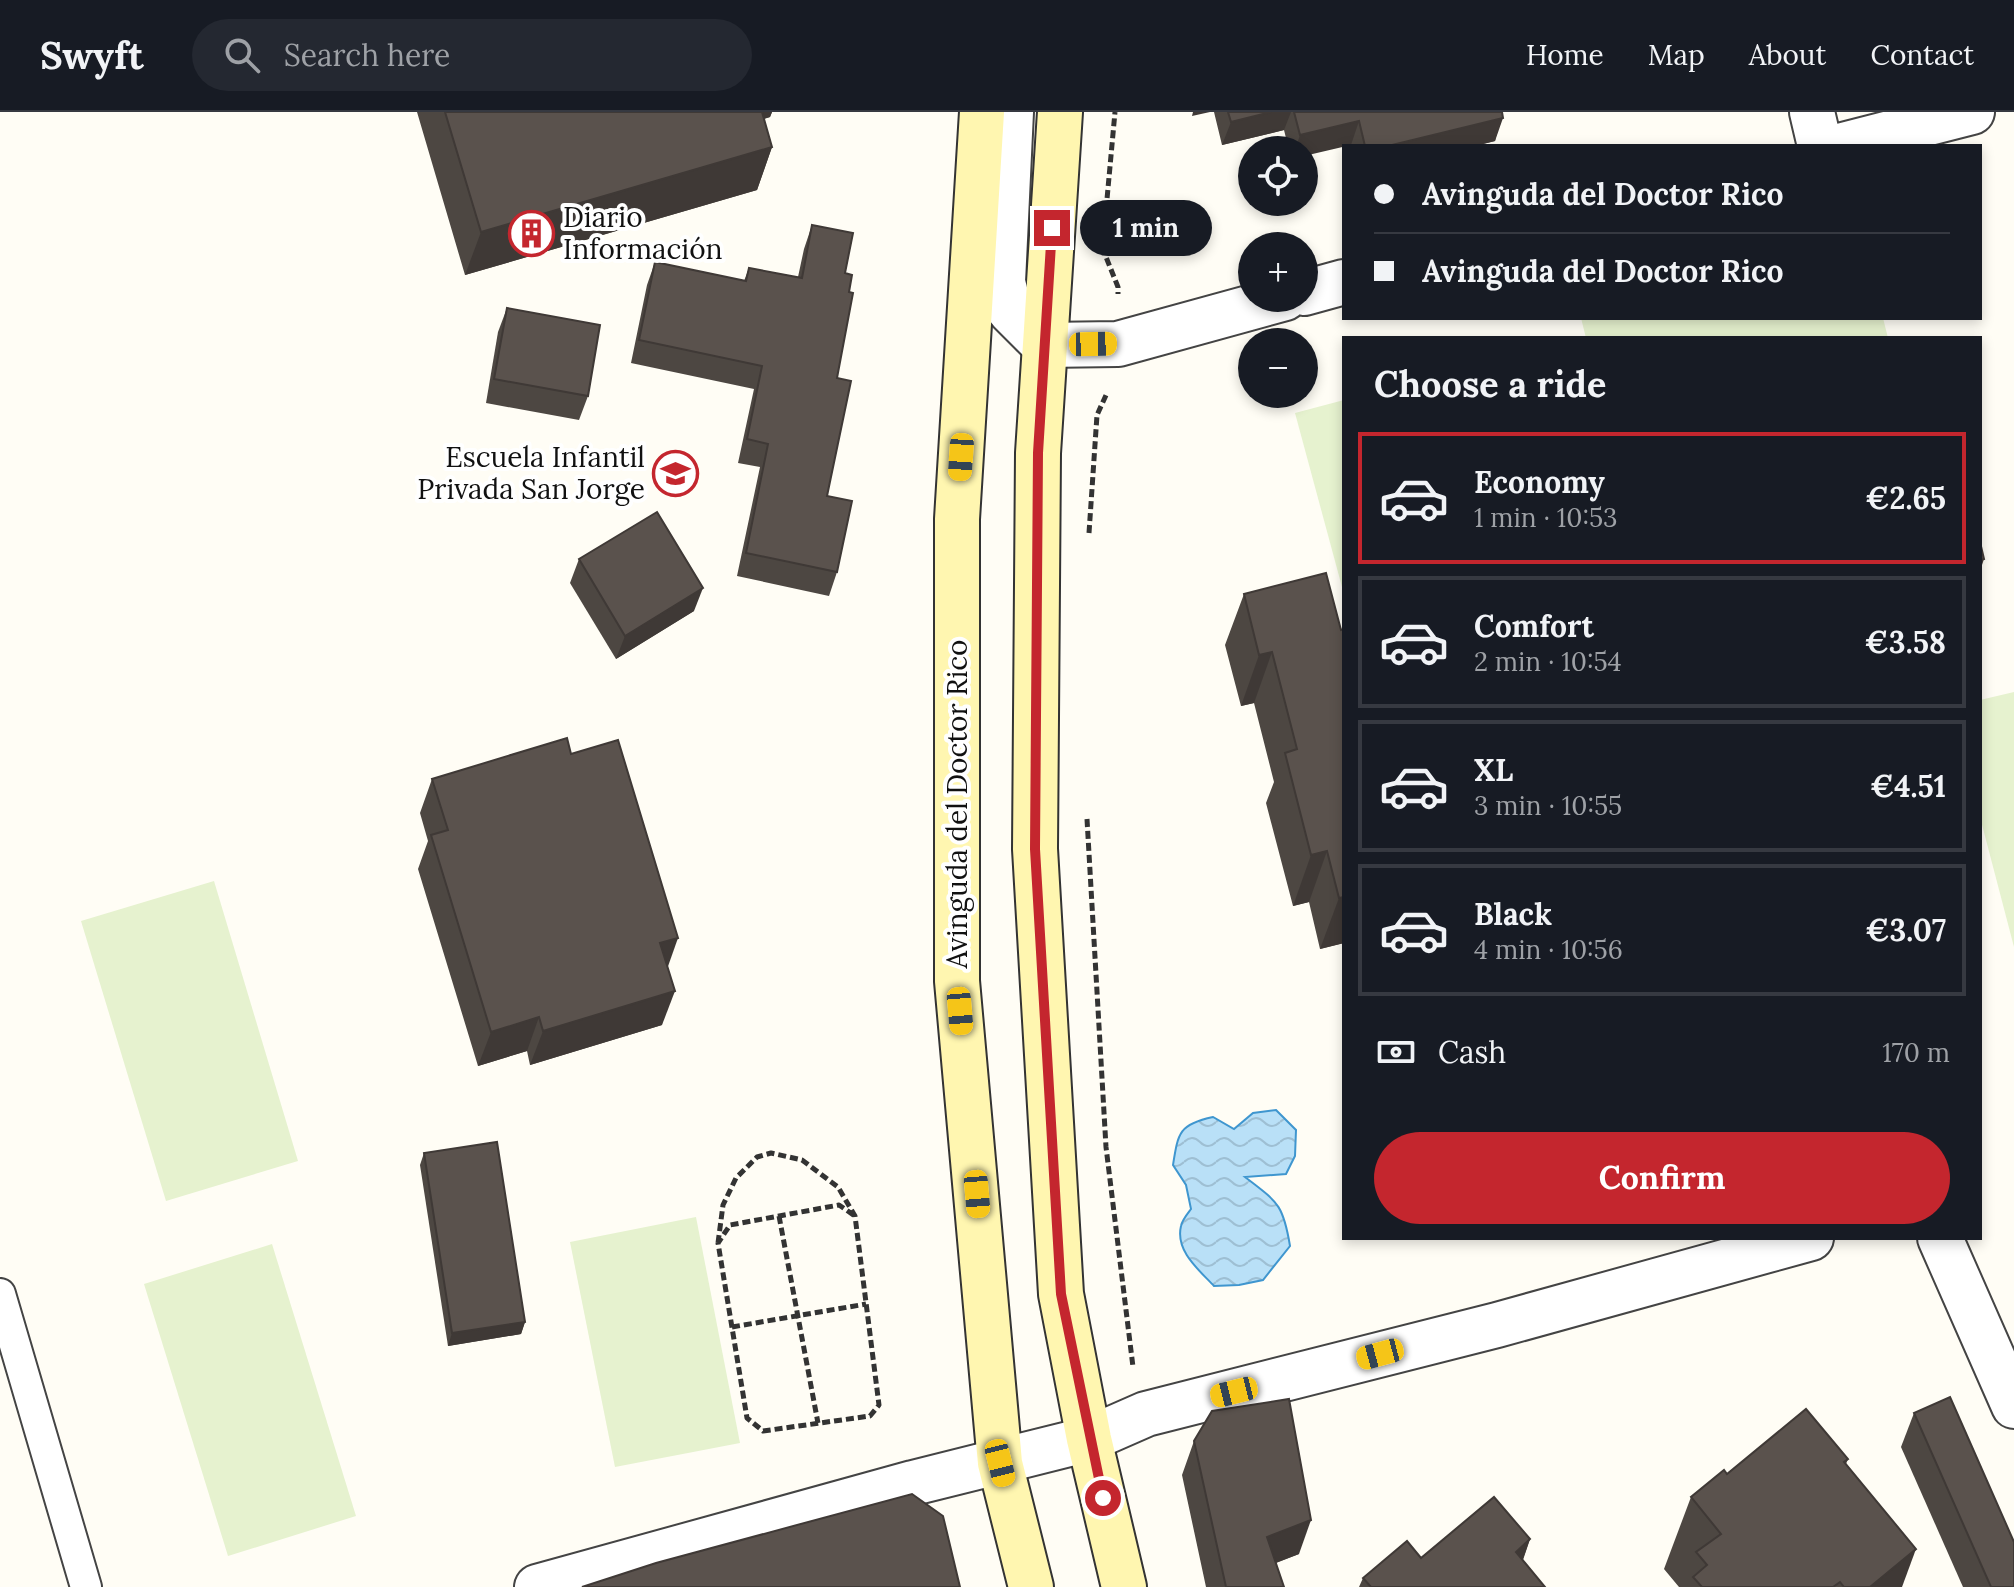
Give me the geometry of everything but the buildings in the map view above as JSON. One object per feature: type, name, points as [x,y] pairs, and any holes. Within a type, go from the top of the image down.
[{"type":"street","name":"Avinguda del Doctor Rico","points":[[982,112],[957,519],[957,981],[1000,1463],[1031,1587]]},
{"type":"street","points":[[1011,112],[1003,282],[1010,311],[1044,345],[1118,344],[1238,311]]},
{"type":"street","points":[[1060,112],[1038,453],[1035,849],[1061,1294],[1089,1439],[1124,1587]]},
{"type":"street","points":[[1812,112],[1820,144]]},
{"type":"street","points":[[1847,144],[1972,112]]},
{"type":"street","points":[[1318,289],[1342,283]]},
{"type":"street","points":[[537,1587],[913,1483],[1089,1439],[1146,1414],[1497,1325],[1804,1240]]},
{"type":"street","points":[[1941,1240],[2014,1406]]},
{"type":"lane","points":[[0,1294],[86,1587]]},
{"type":"path","points":[[1105,219],[1115,112]]},
{"type":"path","points":[[1089,535],[1097,415],[1118,369],[1118,287],[1102,249],[1103,234]]},
{"type":"path","points":[[1087,816],[1106,1147],[1130,1356],[1146,1414]]},
{"type":"path","points":[[771,1153],[802,1160],[838,1187],[855,1216],[879,1405],[870,1416],[763,1431],[747,1418],[718,1243],[723,1205],[736,1178],[757,1157],[771,1153]]},
{"type":"path","points":[[718,1243],[730,1225],[839,1205],[855,1216]]},
{"type":"path","points":[[779,1216],[818,1423]]},
{"type":"path","points":[[732,1327],[866,1304]]},
{"type":"green space","points":[[1582,320],[1884,320],[1888,336],[1586,336]]},
{"type":"green space","points":[[1342,401],[1342,587],[1295,413]]},
{"type":"green space","points":[[2014,692],[2014,947],[1982,825],[1982,700]]},
{"type":"green space","points":[[214,881],[298,1161],[166,1201],[81,921]]},
{"type":"green space","points":[[696,1217],[740,1443],[615,1467],[570,1242]]},
{"type":"green space","points":[[272,1244],[356,1516],[228,1556],[144,1284]]},
{"type":"water","points":[[1276,1110],[1296,1130],[1295,1156],[1286,1174],[1245,1177],[1277,1205],[1285,1221],[1290,1246],[1263,1280],[1214,1286],[1195,1267],[1182,1244],[1182,1224],[1191,1209],[1186,1185],[1173,1165],[1179,1138],[1187,1127],[1202,1120],[1213,1117],[1234,1129],[1253,1113]]},
{"type":"place","name":"Diario Información","points":[[532,233]]},
{"type":"place","name":"Escuela Infantil Privada San Jorge","points":[[676,473]]},
{"type":"route","points":[[1052,228],[1038,453],[1035,849],[1061,1294],[1103,1498]]}]
